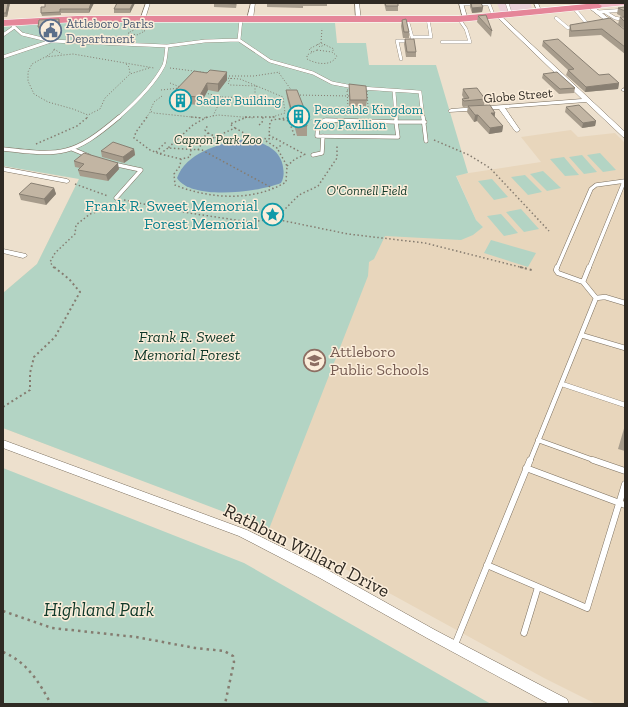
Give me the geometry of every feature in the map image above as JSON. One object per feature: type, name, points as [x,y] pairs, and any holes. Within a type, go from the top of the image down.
[{"type":"highway","points":[[9,25],[77,19],[428,20],[514,15],[538,7],[597,9]]},
{"type":"main road","points":[[597,9],[611,4],[625,3]]},
{"type":"street","points":[[142,19],[148,3]]},
{"type":"street","points":[[246,19],[253,3]]},
{"type":"street","points":[[357,3],[359,19]]},
{"type":"street","points":[[461,4],[463,19]]},
{"type":"street","points":[[597,9],[625,34]]},
{"type":"street","points":[[496,16],[587,100],[621,129],[625,136]]},
{"type":"street","name":"Globe Street","points":[[451,111],[587,100]]},
{"type":"street","points":[[501,107],[518,130]]},
{"type":"street","points":[[3,169],[67,181]]},
{"type":"street","points":[[3,251],[23,256]]},
{"type":"street","name":"Rathbun Willard Drive","points":[[3,444],[243,533],[322,573],[454,647],[562,704]]},
{"type":"lane","points":[[507,3],[510,12],[514,15]]},
{"type":"lane","points":[[461,4],[490,4],[496,16]]},
{"type":"lane","points":[[574,8],[590,26],[583,26]]},
{"type":"lane","points":[[597,9],[625,10]]},
{"type":"lane","points":[[597,9],[615,18],[625,20]]},
{"type":"lane","points":[[556,18],[568,28],[575,27]]},
{"type":"lane","points":[[239,40],[246,19]]},
{"type":"lane","points":[[401,59],[396,41],[412,41],[407,19]]},
{"type":"lane","points":[[442,42],[470,42],[463,19]]},
{"type":"lane","points":[[412,37],[431,38],[428,20]]},
{"type":"lane","points":[[3,35],[9,25],[29,36],[51,41],[167,46],[205,41],[239,40],[270,61],[306,71],[341,85],[394,91],[420,92],[425,122],[426,141]]},
{"type":"lane","points":[[3,57],[51,41]]},
{"type":"lane","points":[[3,149],[51,153],[72,149],[93,138],[126,112],[164,64],[167,46]]},
{"type":"lane","points":[[394,91],[396,122],[398,137],[317,136],[318,123],[326,120],[396,122],[425,122]]},
{"type":"lane","points":[[313,155],[322,153],[323,136]]},
{"type":"lane","points":[[72,149],[91,157]]},
{"type":"lane","points":[[111,164],[140,170],[116,198]]},
{"type":"lane","points":[[583,282],[624,182],[596,185],[591,189],[556,270],[558,273],[583,282],[596,298]]},
{"type":"lane","points":[[596,298],[605,297],[625,303]]},
{"type":"lane","points":[[454,647],[596,298]]},
{"type":"lane","points":[[581,335],[625,348]]},
{"type":"lane","points":[[562,384],[625,405]]},
{"type":"lane","points":[[538,440],[625,471]]},
{"type":"lane","points":[[526,468],[622,504]]},
{"type":"lane","points":[[487,565],[588,608],[622,504],[625,484]]},
{"type":"lane","points":[[524,633],[538,587]]},
{"type":"path","points":[[321,43],[322,22]]},
{"type":"path","points":[[138,28],[145,31],[138,35],[128,33],[130,30],[138,28]]},
{"type":"path","points":[[51,41],[54,51],[32,65],[28,70],[27,81],[30,89],[40,97],[53,104],[74,108],[88,115]]},
{"type":"path","points":[[312,52],[309,49],[321,43],[334,48],[332,52]]},
{"type":"path","points":[[317,44],[320,47],[326,44]]},
{"type":"path","points":[[53,48],[63,55]]},
{"type":"path","points":[[323,50],[332,52],[337,56],[333,62],[322,64],[307,59],[307,55],[312,52],[323,50]]},
{"type":"path","points":[[44,57],[63,55],[106,59],[149,68],[212,74]]},
{"type":"path","points":[[126,64],[129,67],[130,74]]},
{"type":"path","points":[[220,75],[234,77],[279,73],[285,66]]},
{"type":"path","points":[[25,151],[55,134],[82,123],[88,115],[100,109],[105,98],[130,74],[149,68]]},
{"type":"path","points":[[279,73],[295,95],[348,96]]},
{"type":"path","points":[[231,78],[228,83],[230,85],[257,86]]},
{"type":"path","points":[[222,79],[240,79],[283,97],[285,113],[270,122],[269,135],[273,139],[306,154],[313,155]]},
{"type":"path","points":[[161,90],[182,88],[170,83]]},
{"type":"path","points":[[255,98],[255,88],[257,86]]},
{"type":"path","points":[[347,90],[367,90],[368,107],[348,107],[348,96],[347,90]]},
{"type":"path","points":[[202,92],[222,97],[233,96],[284,99]]},
{"type":"path","points":[[299,95],[300,101]]},
{"type":"path","points":[[162,96],[155,100],[151,111],[136,132],[134,138],[160,154],[181,159],[190,157],[191,150]]},
{"type":"path","points":[[213,116],[222,97]]},
{"type":"path","points":[[302,107],[303,112],[314,121],[312,124]]},
{"type":"path","points":[[151,111],[154,113],[204,118],[213,116],[248,116],[263,118],[292,117]]},
{"type":"path","points":[[181,159],[180,166],[174,174],[175,185],[181,188],[231,196],[274,189],[286,182],[287,166],[277,148],[265,141],[244,134],[230,124],[248,116]]},
{"type":"path","points":[[160,154],[204,118]]},
{"type":"path","points":[[259,125],[262,123],[263,118]]},
{"type":"path","points":[[276,118],[290,121],[294,137]]},
{"type":"path","points":[[208,125],[205,130],[216,137]]},
{"type":"path","points":[[202,143],[235,128]]},
{"type":"path","points":[[198,150],[202,143],[201,140],[208,133]]},
{"type":"path","points":[[426,135],[469,155],[490,168],[549,231]]},
{"type":"path","points":[[275,219],[299,195],[318,186],[338,158],[336,143],[333,136]]},
{"type":"path","points":[[265,141],[273,139]]},
{"type":"path","points":[[156,152],[167,141]]},
{"type":"path","points":[[277,148],[284,144]]},
{"type":"path","points":[[168,148],[179,150],[202,150],[274,189]]},
{"type":"path","points":[[287,166],[295,159],[306,154]]},
{"type":"path","points":[[67,181],[116,198],[189,213],[249,222],[275,219],[348,234],[426,242],[532,270]]},
{"type":"path","points":[[3,407],[30,390],[30,373],[34,357],[56,336],[80,292],[69,279],[55,269],[50,262],[55,253],[75,234],[76,225],[90,214],[106,209],[116,198]]},
{"type":"path","points":[[3,611],[12,613],[45,627],[136,637],[195,648],[224,651],[233,656],[235,664],[227,682],[225,704]]},
{"type":"path","points":[[3,652],[19,660],[32,673],[51,704]]},
{"type":"shaded area","points":[[497,3],[530,3],[532,8],[501,13]]},
{"type":"shaded area","name":"Attleboro Public Schools","points":[[571,130],[578,137],[615,133],[625,143],[625,704],[596,704],[544,678],[274,530],[3,428],[3,293],[37,264],[79,179],[385,235],[417,236],[483,227],[476,220],[456,175],[541,162],[521,137]]},
{"type":"green space","points":[[67,22],[335,23],[337,43],[366,43],[369,65],[436,65],[468,173],[456,176],[476,220],[483,227],[473,235],[461,240],[385,236],[374,259],[369,262],[368,276],[269,529],[3,428],[3,293],[37,264],[79,179],[3,166],[3,27]]},
{"type":"green space","points":[[600,153],[616,170],[603,172],[587,155]]},
{"type":"green space","points":[[582,155],[597,172],[584,174],[569,157]]},
{"type":"green space","points":[[564,157],[579,175],[565,176],[550,159]]},
{"type":"green space","points":[[543,171],[561,188],[547,191],[530,174]]},
{"type":"green space","points":[[525,175],[542,192],[528,195],[511,177]]},
{"type":"green space","points":[[492,179],[508,197],[494,200],[478,181]]},
{"type":"green space","points":[[521,209],[539,229],[524,232],[506,212]]},
{"type":"green space","points":[[501,214],[518,233],[504,236],[487,216]]},
{"type":"green space","points":[[491,240],[536,253],[528,267],[484,253]]},
{"type":"green space","name":"Highland Park","points":[[3,468],[244,563],[491,704],[3,704]]},
{"type":"water","points":[[241,140],[261,143],[268,146],[278,154],[284,174],[281,183],[242,191],[210,192],[196,190],[185,185],[177,178],[181,169],[195,156],[213,147]]},
{"type":"building","points":[[3,3],[8,3],[6,13],[3,13]]},
{"type":"building","points":[[45,3],[91,3],[89,9],[60,9],[60,12],[41,13],[41,7],[45,7]]},
{"type":"building","points":[[117,3],[133,3],[130,9],[114,9]]},
{"type":"building","points":[[385,3],[398,3],[398,6],[386,6]]},
{"type":"building","points":[[471,3],[481,3],[483,7],[472,8]]},
{"type":"building","points":[[625,7],[625,11],[618,8]]},
{"type":"building","points":[[486,15],[492,31],[478,16]]},
{"type":"building","points":[[620,17],[625,17],[625,22]]},
{"type":"building","points":[[610,18],[625,30],[625,47],[602,29],[571,31],[570,25]]},
{"type":"building","points":[[59,19],[58,27],[38,27],[39,20]]},
{"type":"building","points":[[406,19],[409,32],[404,32],[402,20]]},
{"type":"building","points":[[405,39],[414,39],[416,52],[407,52]]},
{"type":"building","points":[[558,39],[599,75],[609,74],[619,83],[586,87],[568,70],[574,69],[543,41]]},
{"type":"building","points":[[210,70],[227,72],[218,84],[207,83],[199,97],[171,95],[194,71],[207,73]]},
{"type":"building","points":[[557,72],[575,88],[560,89],[543,74]]},
{"type":"building","points":[[349,84],[366,86],[367,100],[350,100]]},
{"type":"building","points":[[477,88],[485,99],[464,101],[462,99],[469,98],[463,89]]},
{"type":"building","points":[[286,90],[297,90],[304,108],[307,126],[296,127]]},
{"type":"building","points":[[490,105],[495,113],[491,113],[503,126],[490,128],[478,115],[475,115],[468,106]]},
{"type":"building","points":[[579,105],[596,121],[583,123],[566,107]]},
{"type":"building","points":[[113,142],[134,149],[123,157],[101,151]]},
{"type":"building","points":[[84,153],[118,163],[106,175],[78,170],[84,164],[74,161]]},
{"type":"building","points":[[31,183],[54,188],[44,199],[19,194]]},
{"type":"place","name":"Attleboro Parks Department","points":[[50,30]]},
{"type":"place","name":"Sadler Building","points":[[180,100]]},
{"type":"place","name":"Peaceable Kingdom Zoo Pavillion","points":[[298,116]]},
{"type":"place","name":"Frank R. Sweet Memorial Forest Memorial","points":[[273,214]]},
{"type":"place","name":"Attleboro Public Schools","points":[[314,360]]},
{"type":"park label","name":"Capron Park Zoo","points":[[218,139]]},
{"type":"park label","name":"O'Connell Field","points":[[367,190]]},
{"type":"park label","name":"Frank R. Sweet Memorial Forest","points":[[187,345]]}]
